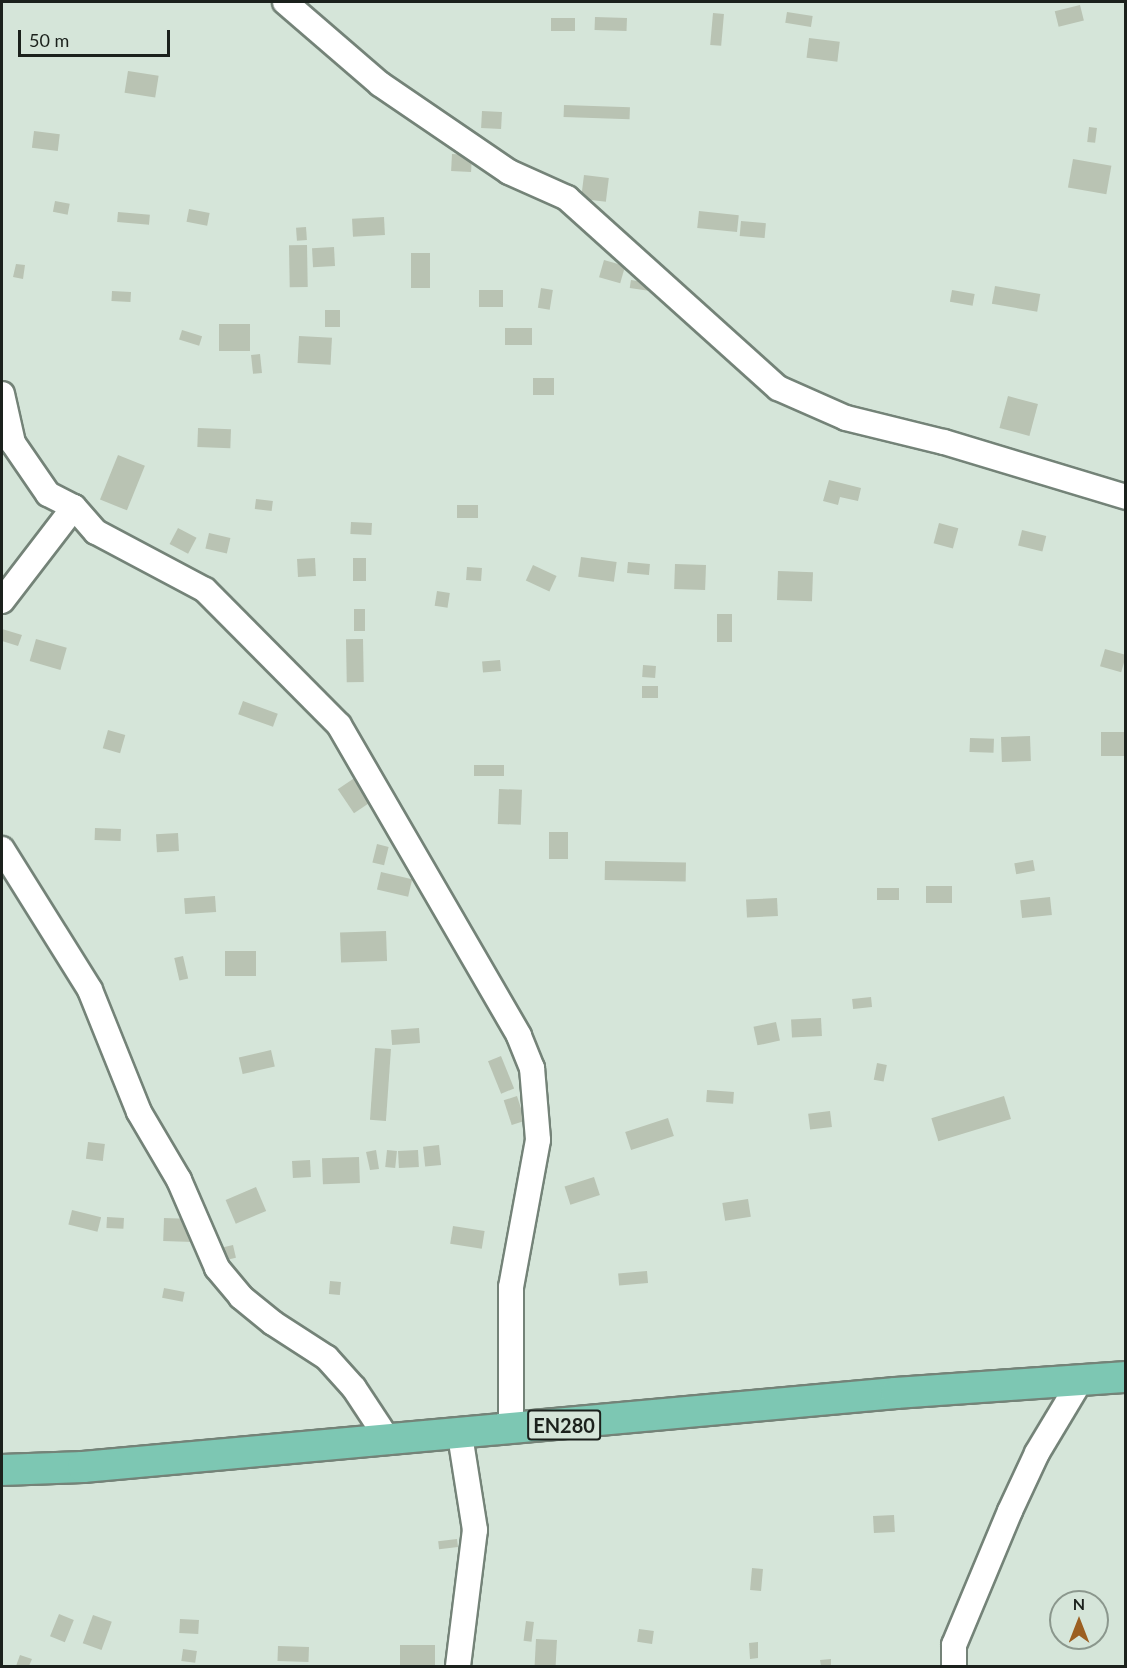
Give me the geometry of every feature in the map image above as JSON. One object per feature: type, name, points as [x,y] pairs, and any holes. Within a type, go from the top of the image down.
[{"type":"main road","name":"EN280","points":[[2,1470],[389,1441],[896,1393],[1079,1383],[1125,1377]]},
{"type":"street","points":[[285,2],[380,84],[509,172],[567,198],[778,388],[846,418],[944,442],[1125,497]]},
{"type":"street","points":[[2,394],[13,443],[25,466],[48,494],[74,507],[96,532],[205,590],[339,725],[519,1036],[532,1068],[538,1140],[511,1287],[511,1430]]},
{"type":"street","points":[[2,601],[74,507]]},
{"type":"street","points":[[2,849],[90,990],[139,1112],[179,1180],[217,1268],[241,1297],[327,1358],[354,1388],[389,1441]]},
{"type":"street","points":[[954,1666],[954,1645],[1010,1511],[1037,1453],[1079,1383]]},
{"type":"street","points":[[458,1666],[475,1530],[460,1435]]},
{"type":"building","points":[[1080,5],[1084,21],[1059,27],[1055,11]]},
{"type":"building","points":[[787,12],[813,16],[811,27],[785,23]]},
{"type":"building","points":[[713,13],[724,14],[721,46],[710,45]]},
{"type":"building","points":[[595,17],[627,18],[627,31],[595,30]]},
{"type":"building","points":[[551,18],[575,18],[575,31],[551,31]]},
{"type":"building","points":[[809,38],[840,42],[837,62],[807,58]]},
{"type":"building","points":[[128,71],[159,76],[155,98],[125,93]]},
{"type":"building","points":[[564,105],[630,107],[630,119],[564,117]]},
{"type":"building","points":[[482,111],[502,112],[501,129],[481,128]]},
{"type":"building","points":[[1089,127],[1097,128],[1095,143],[1087,142]]},
{"type":"building","points":[[34,131],[60,134],[58,151],[32,148]]},
{"type":"building","points":[[452,154],[472,155],[471,172],[451,171]]},
{"type":"building","points":[[1073,159],[1111,166],[1106,194],[1068,188]]},
{"type":"building","points":[[584,175],[609,178],[606,202],[581,199]]},
{"type":"building","points":[[55,201],[70,204],[68,215],[53,212]]},
{"type":"building","points":[[189,209],[210,213],[207,226],[187,222]]},
{"type":"building","points":[[699,211],[739,215],[737,232],[697,228]]},
{"type":"building","points":[[118,212],[150,215],[149,225],[117,222]]},
{"type":"building","points":[[384,217],[385,235],[353,237],[352,219]]},
{"type":"building","points":[[741,221],[766,223],[765,238],[740,236]]},
{"type":"building","points":[[306,227],[307,240],[297,241],[296,228]]},
{"type":"building","points":[[289,245],[307,245],[308,287],[290,287]]},
{"type":"building","points":[[334,247],[335,266],[313,267],[312,248]]},
{"type":"building","points":[[411,253],[430,253],[430,288],[411,288]]},
{"type":"building","points":[[604,260],[625,266],[620,283],[599,277]]},
{"type":"building","points":[[16,264],[25,265],[23,279],[13,277]]},
{"type":"building","points":[[631,280],[650,283],[649,291],[630,288]]},
{"type":"building","points":[[995,286],[1040,294],[1037,312],[992,304]]},
{"type":"building","points":[[541,288],[553,290],[550,310],[538,308]]},
{"type":"building","points":[[479,290],[503,290],[503,307],[479,307]]},
{"type":"building","points":[[952,290],[975,294],[973,306],[950,302]]},
{"type":"building","points":[[112,291],[131,292],[130,302],[111,301]]},
{"type":"building","points":[[325,310],[340,310],[340,327],[325,327]]},
{"type":"building","points":[[219,324],[250,324],[250,351],[219,351]]},
{"type":"building","points":[[505,328],[532,328],[532,345],[505,345]]},
{"type":"building","points":[[182,330],[202,336],[199,346],[179,340]]},
{"type":"building","points":[[299,336],[332,338],[331,365],[298,363]]},
{"type":"building","points":[[260,354],[262,373],[253,374],[251,355]]},
{"type":"building","points":[[533,378],[554,378],[554,395],[533,395]]},
{"type":"building","points":[[1008,396],[1038,404],[1029,436],[999,428]]},
{"type":"building","points":[[198,428],[231,429],[230,448],[197,447]]},
{"type":"building","points":[[118,455],[145,466],[127,510],[100,500]]},
{"type":"building","points":[[829,480],[861,488],[858,501],[840,497],[838,505],[823,501]]},
{"type":"building","points":[[256,499],[273,501],[272,511],[255,509]]},
{"type":"building","points":[[457,505],[478,505],[478,518],[457,518]]},
{"type":"building","points":[[351,522],[372,523],[371,535],[350,534]]},
{"type":"building","points":[[939,523],[958,528],[953,548],[934,543]]},
{"type":"building","points":[[178,528],[197,538],[188,554],[170,544]]},
{"type":"building","points":[[1022,530],[1046,536],[1042,552],[1018,546]]},
{"type":"building","points":[[209,533],[230,538],[227,554],[205,549]]},
{"type":"building","points":[[581,557],[617,562],[614,582],[578,577]]},
{"type":"building","points":[[315,558],[316,576],[298,577],[297,559]]},
{"type":"building","points":[[353,558],[366,558],[366,581],[353,581]]},
{"type":"building","points":[[628,562],[650,564],[649,575],[627,573]]},
{"type":"building","points":[[675,564],[706,565],[705,590],[674,589]]},
{"type":"building","points":[[533,565],[557,576],[549,591],[526,580]]},
{"type":"building","points":[[467,567],[482,568],[481,581],[466,580]]},
{"type":"building","points":[[778,571],[813,572],[812,601],[777,600]]},
{"type":"building","points":[[437,591],[450,593],[447,608],[435,606]]},
{"type":"building","points":[[354,609],[365,609],[365,631],[354,631]]},
{"type":"building","points":[[717,614],[732,614],[732,642],[717,642]]},
{"type":"building","points":[[2,629],[22,635],[18,646],[2,641]]},
{"type":"building","points":[[36,639],[67,648],[60,670],[30,661]]},
{"type":"building","points":[[346,639],[363,639],[364,682],[347,682]]},
{"type":"building","points":[[1105,649],[1126,655],[1121,672],[1100,666]]},
{"type":"building","points":[[500,660],[501,671],[483,673],[482,662]]},
{"type":"building","points":[[643,665],[656,666],[655,678],[642,677]]},
{"type":"building","points":[[642,686],[658,686],[658,698],[642,698]]},
{"type":"building","points":[[243,701],[278,714],[273,727],[238,714]]},
{"type":"building","points":[[108,730],[125,735],[120,753],[103,748]]},
{"type":"building","points":[[1101,732],[1126,732],[1126,756],[1101,756]]},
{"type":"building","points":[[1030,736],[1031,761],[1002,762],[1001,737]]},
{"type":"building","points":[[970,738],[994,739],[993,753],[970,752]]},
{"type":"building","points":[[474,765],[504,765],[504,776],[474,776]]},
{"type":"building","points":[[356,777],[372,801],[354,813],[338,789]]},
{"type":"building","points":[[499,789],[522,790],[521,825],[498,824]]},
{"type":"building","points":[[95,828],[121,829],[121,841],[95,840]]},
{"type":"building","points":[[549,832],[568,832],[568,859],[549,859]]},
{"type":"building","points":[[178,833],[179,851],[157,852],[156,834]]},
{"type":"building","points":[[377,844],[389,847],[384,865],[372,862]]},
{"type":"building","points":[[1033,860],[1035,871],[1016,874],[1014,863]]},
{"type":"building","points":[[605,861],[686,862],[686,881],[605,880]]},
{"type":"building","points":[[381,872],[412,879],[408,897],[377,890]]},
{"type":"building","points":[[926,886],[952,886],[952,903],[926,903]]},
{"type":"building","points":[[877,888],[899,888],[899,900],[877,900]]},
{"type":"building","points":[[215,896],[216,912],[185,914],[184,898]]},
{"type":"building","points":[[1050,897],[1052,915],[1022,918],[1020,900]]},
{"type":"building","points":[[777,898],[778,916],[747,918],[746,900]]},
{"type":"building","points":[[386,931],[387,961],[341,963],[340,933]]},
{"type":"building","points":[[225,951],[256,951],[256,976],[225,976]]},
{"type":"building","points":[[183,956],[188,978],[179,980],[174,958]]},
{"type":"building","points":[[871,997],[872,1007],[853,1009],[852,999]]},
{"type":"building","points":[[821,1018],[822,1036],[792,1038],[791,1020]]},
{"type":"building","points":[[776,1022],[780,1041],[757,1045],[754,1027]]},
{"type":"building","points":[[419,1028],[420,1043],[392,1045],[391,1030]]},
{"type":"building","points":[[375,1048],[391,1049],[386,1121],[370,1120]]},
{"type":"building","points":[[271,1050],[275,1067],[243,1074],[239,1057]]},
{"type":"building","points":[[501,1056],[514,1088],[501,1094],[488,1061]]},
{"type":"building","points":[[877,1063],[887,1065],[884,1082],[874,1080]]},
{"type":"building","points":[[707,1090],[734,1092],[733,1104],[706,1102]]},
{"type":"building","points":[[517,1096],[525,1121],[512,1125],[504,1100]]},
{"type":"building","points":[[1004,1096],[1011,1119],[938,1141],[931,1118]]},
{"type":"building","points":[[830,1111],[832,1127],[810,1130],[808,1114]]},
{"type":"building","points":[[668,1118],[674,1136],[631,1150],[625,1132]]},
{"type":"building","points":[[88,1142],[105,1144],[103,1161],[86,1159]]},
{"type":"building","points":[[439,1145],[441,1165],[425,1167],[423,1147]]},
{"type":"building","points":[[376,1150],[379,1169],[370,1170],[366,1152]]},
{"type":"building","points":[[387,1150],[397,1151],[395,1168],[385,1167]]},
{"type":"building","points":[[418,1150],[419,1167],[399,1168],[398,1151]]},
{"type":"building","points":[[359,1157],[360,1183],[323,1184],[322,1158]]},
{"type":"building","points":[[310,1160],[311,1177],[293,1178],[292,1161]]},
{"type":"building","points":[[594,1177],[600,1195],[570,1205],[565,1187]]},
{"type":"building","points":[[256,1187],[266,1211],[236,1224],[226,1200]]},
{"type":"building","points":[[748,1199],[751,1217],[725,1221],[722,1203]]},
{"type":"building","points":[[72,1210],[101,1217],[97,1232],[68,1225]]},
{"type":"building","points":[[107,1217],[124,1218],[123,1229],[106,1228]]},
{"type":"building","points":[[164,1218],[194,1219],[193,1242],[163,1241]]},
{"type":"building","points":[[453,1226],[485,1231],[482,1249],[450,1244]]},
{"type":"building","points":[[233,1245],[236,1258],[225,1260],[222,1247]]},
{"type":"building","points":[[647,1271],[648,1283],[619,1285],[618,1274]]},
{"type":"building","points":[[330,1281],[341,1282],[340,1295],[329,1294]]},
{"type":"building","points":[[164,1288],[185,1292],[183,1302],[162,1298]]},
{"type":"building","points":[[894,1515],[895,1532],[874,1533],[873,1516]]},
{"type":"building","points":[[457,1539],[458,1547],[439,1549],[438,1541]]},
{"type":"building","points":[[752,1568],[763,1569],[761,1591],[750,1590]]},
{"type":"building","points":[[59,1614],[74,1620],[65,1642],[50,1636]]},
{"type":"building","points":[[93,1615],[112,1622],[102,1650],[83,1643]]},
{"type":"building","points":[[180,1619],[199,1620],[198,1634],[179,1633]]},
{"type":"building","points":[[526,1621],[534,1622],[532,1642],[524,1641]]},
{"type":"building","points":[[639,1629],[654,1631],[652,1644],[637,1642]]},
{"type":"building","points":[[536,1639],[557,1640],[556,1666],[535,1666]]},
{"type":"building","points":[[758,1642],[758,1658],[750,1659],[749,1643]]},
{"type":"building","points":[[400,1645],[435,1645],[435,1666],[400,1666]]},
{"type":"building","points":[[278,1646],[309,1647],[308,1662],[277,1661]]},
{"type":"building","points":[[183,1649],[197,1651],[195,1663],[181,1661]]},
{"type":"building","points":[[20,1655],[32,1659],[29,1666],[16,1666]]},
{"type":"building","points":[[831,1659],[831,1666],[821,1666],[820,1660]]}]
